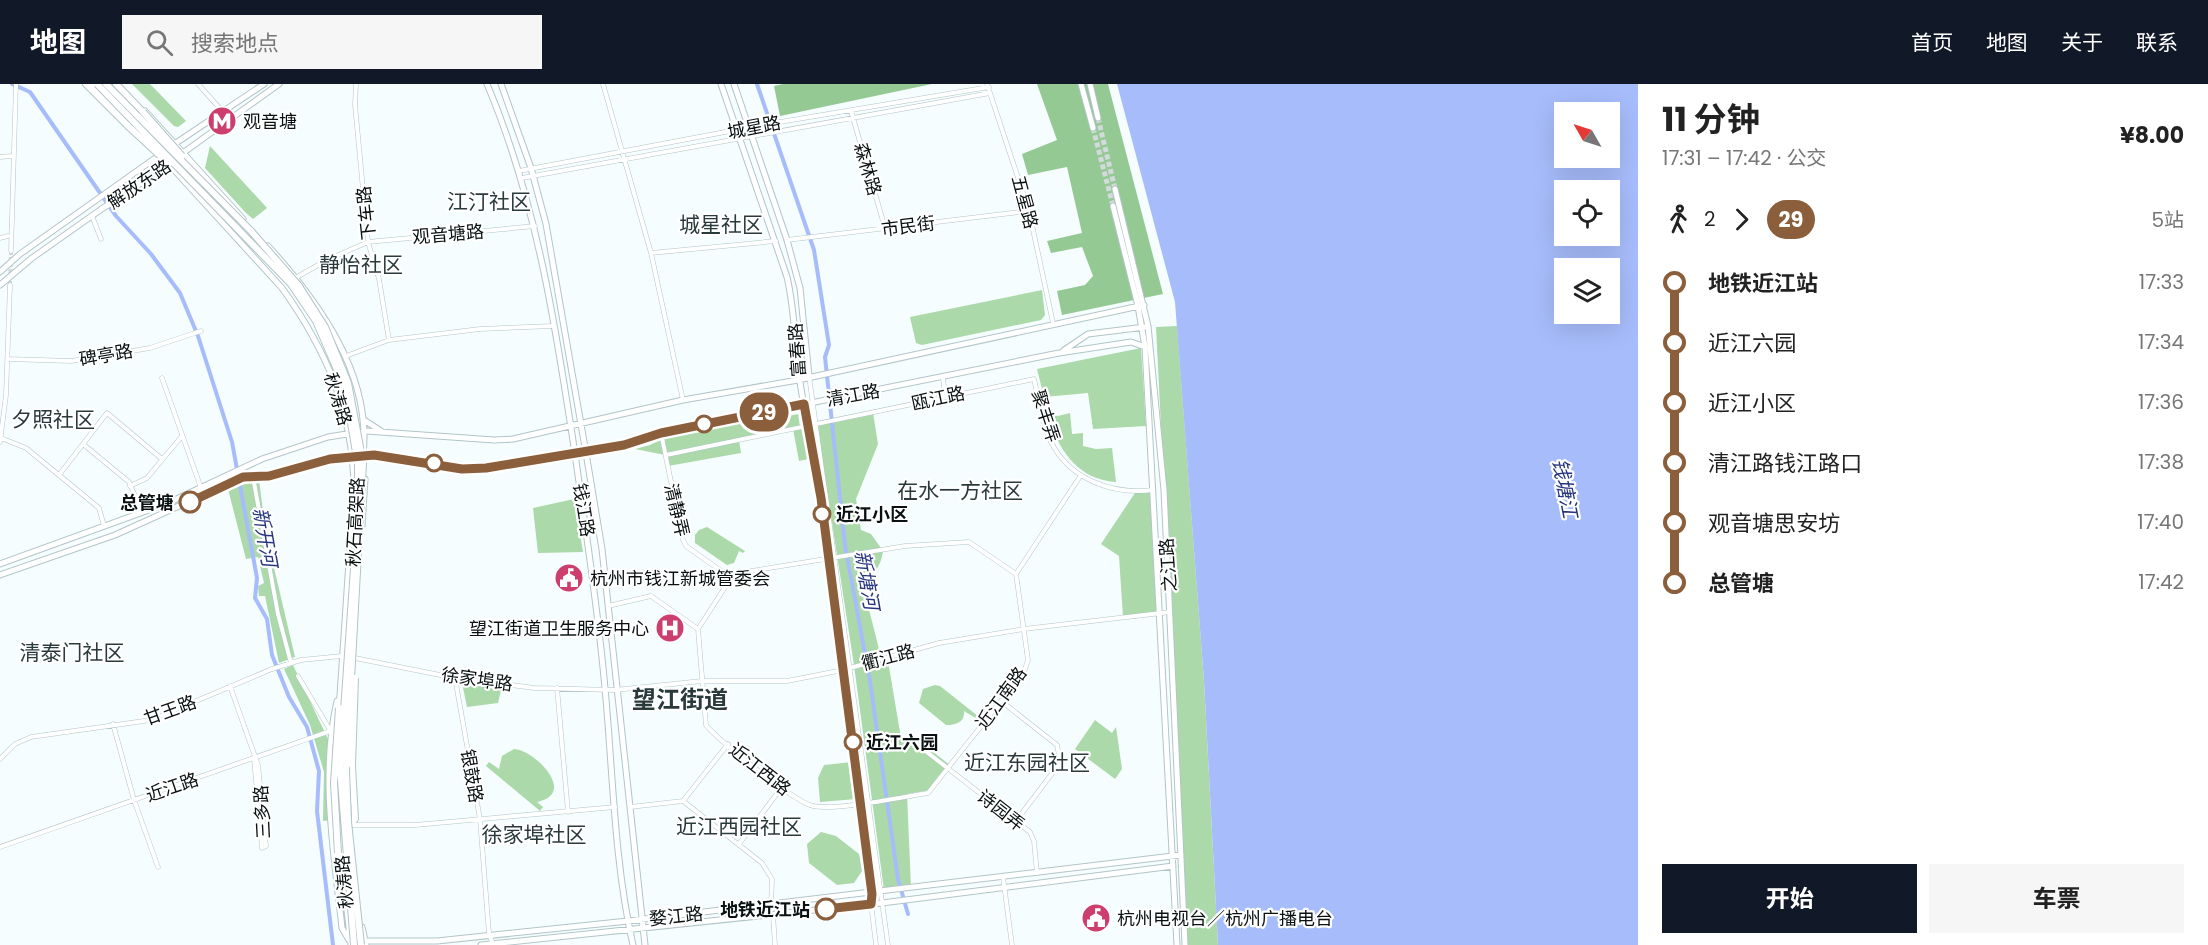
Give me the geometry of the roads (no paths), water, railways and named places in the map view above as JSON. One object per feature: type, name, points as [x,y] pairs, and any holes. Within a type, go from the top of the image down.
[{"type":"highway","points":[[86,84],[140,138],[194,185]]},
{"type":"highway","name":"秋石高架路","points":[[97,84],[291,284],[316,321],[336,365],[351,412],[358,464],[340,783],[352,944]]},
{"type":"highway","name":"秋石高架路","points":[[106,84],[199,178],[298,286],[325,327],[348,383],[357,420],[363,463],[346,770],[349,832],[364,944]]},
{"type":"highway","points":[[117,84],[166,137],[199,178]]},
{"type":"highway","points":[[350,825],[355,819],[352,765],[360,540]]},
{"type":"highway","points":[[346,906],[338,853],[334,748],[348,594],[353,570]]},
{"type":"main road","name":"秋涛路","points":[[91,84],[238,238],[298,311],[336,383],[353,456],[354,507],[338,730],[339,825],[346,906],[352,944]]},
{"type":"main road","name":"秋涛路","points":[[117,84],[176,143],[182,153],[297,277],[346,356],[366,431],[363,456],[364,514],[356,572],[345,730],[346,796],[364,944]]},
{"type":"main road","name":"解放东路","points":[[0,272],[20,254],[97,199],[264,84]]},
{"type":"main road","name":"解放东路","points":[[0,285],[32,258],[169,164],[279,84]]},
{"type":"main road","name":"钱江路","points":[[487,84],[501,116],[522,178],[535,226],[572,425],[574,452],[591,555],[615,807],[628,921],[633,945]]},
{"type":"main road","points":[[492,84],[501,116]]},
{"type":"main road","name":"钱江路","points":[[500,84],[531,168],[546,224],[586,453],[608,606],[640,920],[645,945]]},
{"type":"main road","name":"富春路","points":[[721,84],[776,241],[794,304],[798,380],[804,404]]},
{"type":"main road","name":"富春路","points":[[734,84],[787,240],[804,312],[809,376]]},
{"type":"main road","points":[[1081,84],[1094,128]]},
{"type":"main road","points":[[1090,84],[1098,118]]},
{"type":"main road","name":"之江路","points":[[1115,189],[1145,327],[1164,490],[1185,945]]},
{"type":"main road","name":"之江路","points":[[1113,206],[1141,306]]},
{"type":"main road","name":"清江路","points":[[219,483],[262,459],[349,433],[366,431],[494,440],[683,400],[798,380],[1053,323],[1141,306]]},
{"type":"main road","points":[[1059,353],[1088,334],[1145,327]]},
{"type":"main road","name":"之江路","points":[[1145,327],[1158,613],[1177,945]]},
{"type":"main road","name":"清江路","points":[[219,483],[243,477],[269,476],[330,459],[353,456],[401,457],[462,469],[512,465],[574,452],[586,453],[624,445],[661,433],[1059,353],[1131,342],[1145,347]]},
{"type":"main road","points":[[363,418],[384,433]]},
{"type":"main road","points":[[0,564],[219,483]]},
{"type":"main road","points":[[0,575],[160,516],[219,483]]},
{"type":"main road","points":[[340,685],[330,730],[328,767],[330,824],[342,928],[352,944]]},
{"type":"main road","name":"婺江路","points":[[352,944],[437,941],[771,906],[1180,855]]},
{"type":"main road","name":"婺江路","points":[[481,945],[882,903],[1181,865]]},
{"type":"street","points":[[11,252],[16,84]]},
{"type":"street","points":[[198,84],[223,112]]},
{"type":"street","name":"下车路","points":[[356,84],[355,105],[368,242],[379,279],[389,340]]},
{"type":"street","points":[[603,84],[651,253],[683,400]]},
{"type":"street","name":"城星路","points":[[519,171],[778,122],[988,86]]},
{"type":"street","name":"五星路","points":[[988,86],[1029,211],[1053,323]]},
{"type":"street","name":"城星路","points":[[522,178],[990,93]]},
{"type":"street","name":"森林路","points":[[851,111],[885,228]]},
{"type":"street","points":[[0,157],[13,156]]},
{"type":"street","name":"市民街","points":[[787,240],[1029,211]]},
{"type":"street","points":[[92,216],[101,239]]},
{"type":"street","name":"观音塘路","points":[[297,277],[327,260],[368,242],[535,226]]},
{"type":"street","points":[[0,238],[8,236]]},
{"type":"street","points":[[651,253],[776,241]]},
{"type":"street","points":[[10,285],[8,359],[1,440],[26,447],[99,508],[105,526]]},
{"type":"street","points":[[346,356],[389,340],[480,329],[553,326]]},
{"type":"street","name":"碑亭路","points":[[8,359],[71,362],[150,348],[201,331]]},
{"type":"street","name":"富春路","points":[[809,376],[888,945]]},
{"type":"street","points":[[162,378],[201,488]]},
{"type":"street","points":[[942,378],[945,396]]},
{"type":"street","name":"聚丰弄","points":[[1034,379],[1051,442],[1081,475],[1100,487],[1135,493],[1153,490]]},
{"type":"street","name":"瓯江路","points":[[666,455],[1034,379]]},
{"type":"street","name":"富春路","points":[[804,404],[821,498],[827,559],[861,802],[876,945]]},
{"type":"street","points":[[59,476],[107,413],[162,459]]},
{"type":"street","name":"清静弄","points":[[661,433],[680,533],[686,546],[731,578]]},
{"type":"street","points":[[130,486],[147,477],[182,435]]},
{"type":"street","points":[[83,444],[130,486],[142,512]]},
{"type":"street","points":[[608,606],[651,596],[698,629],[731,578],[739,573],[904,546],[969,542],[1016,574],[1081,475]]},
{"type":"street","points":[[253,477],[278,614],[291,663]]},
{"type":"street","name":"近江南路","points":[[861,802],[928,793],[1024,672],[1028,660],[1016,574]]},
{"type":"street","name":"衢江路","points":[[605,690],[702,681],[787,681],[843,670],[939,643],[1024,628],[1171,612]]},
{"type":"street","name":"近江西路","points":[[698,629],[706,725],[783,787],[812,806],[861,802]]},
{"type":"street","name":"甘王路","points":[[0,759],[15,744],[32,737],[151,720],[272,669],[291,663],[342,656]]},
{"type":"street","name":"徐家埠路","points":[[350,657],[455,678],[557,688],[605,690]]},
{"type":"street","points":[[298,676],[330,730]]},
{"type":"street","name":"银鼓路","points":[[455,678],[480,819],[489,934],[493,945]]},
{"type":"street","name":"三多路","points":[[230,686],[258,765],[266,846],[262,848],[254,757]]},
{"type":"street","points":[[557,688],[568,812]]},
{"type":"street","points":[[1001,701],[1056,745],[1059,753],[1057,767],[1016,821]]},
{"type":"street","points":[[113,724],[134,800],[158,867]]},
{"type":"street","name":"近江路","points":[[0,847],[330,730],[345,730]]},
{"type":"street","name":"诗园弄","points":[[910,739],[1030,832],[1034,841],[1037,874]]},
{"type":"street","points":[[683,801],[728,744]]},
{"type":"street","points":[[739,844],[783,787]]},
{"type":"street","points":[[628,807],[683,801],[762,863],[772,879],[771,906]]},
{"type":"street","points":[[330,824],[415,825],[615,807]]},
{"type":"street","points":[[1003,877],[1012,945]]},
{"type":"street","points":[[773,915],[775,945]]},
{"type":"water","name":"钱塘江","points":[[1117,84],[1638,84],[1638,945],[1218,945],[1204,681],[1175,302]]},
{"type":"waterway","name":"新开河","points":[[12,84],[30,92],[116,216],[151,254],[180,293],[198,336],[232,442],[257,578],[255,598],[267,619],[272,655],[289,697],[307,727],[319,771],[317,811],[333,945]]},
{"type":"waterway","name":"新塘河","points":[[757,84],[814,250],[829,345],[825,357],[845,545],[870,681],[898,879],[908,914]]},
{"type":"tunnel","points":[[1098,118],[1115,189]]},
{"type":"tunnel","points":[[1093,128],[1113,206]]},
{"type":"tunnel","points":[[10,285],[11,251]]},
{"type":"place","name":"观音塘","points":[[222,121]]},
{"type":"place","name":"总管塘","points":[[190,502]]},
{"type":"place","name":"近江小区","points":[[822,514]]},
{"type":"place","name":"杭州市钱江新城管委会","points":[[569,578]]},
{"type":"place","name":"望江街道卫生服务中心","points":[[670,628]]},
{"type":"place","name":"近江六园","points":[[853,742]]},
{"type":"place","name":"地铁近江站","points":[[826,909]]},
{"type":"place","name":"杭州电视台／杭州广播电台","points":[[1096,918]]},
{"type":"district","name":"江汀社区","points":[[489,201]]},
{"type":"district","name":"城星社区","points":[[721,224]]},
{"type":"district","name":"静怡社区","points":[[361,264]]},
{"type":"district","name":"夕照社区","points":[[53,419]]},
{"type":"district","name":"在水一方社区","points":[[960,490]]},
{"type":"district","name":"清泰门社区","points":[[72,652]]},
{"type":"district","name":"望江街道","points":[[680,699]]},
{"type":"district","name":"近江东园社区","points":[[1027,762]]},
{"type":"district","name":"近江西园社区","points":[[739,826]]},
{"type":"district","name":"徐家埠社区","points":[[534,834]]}]
